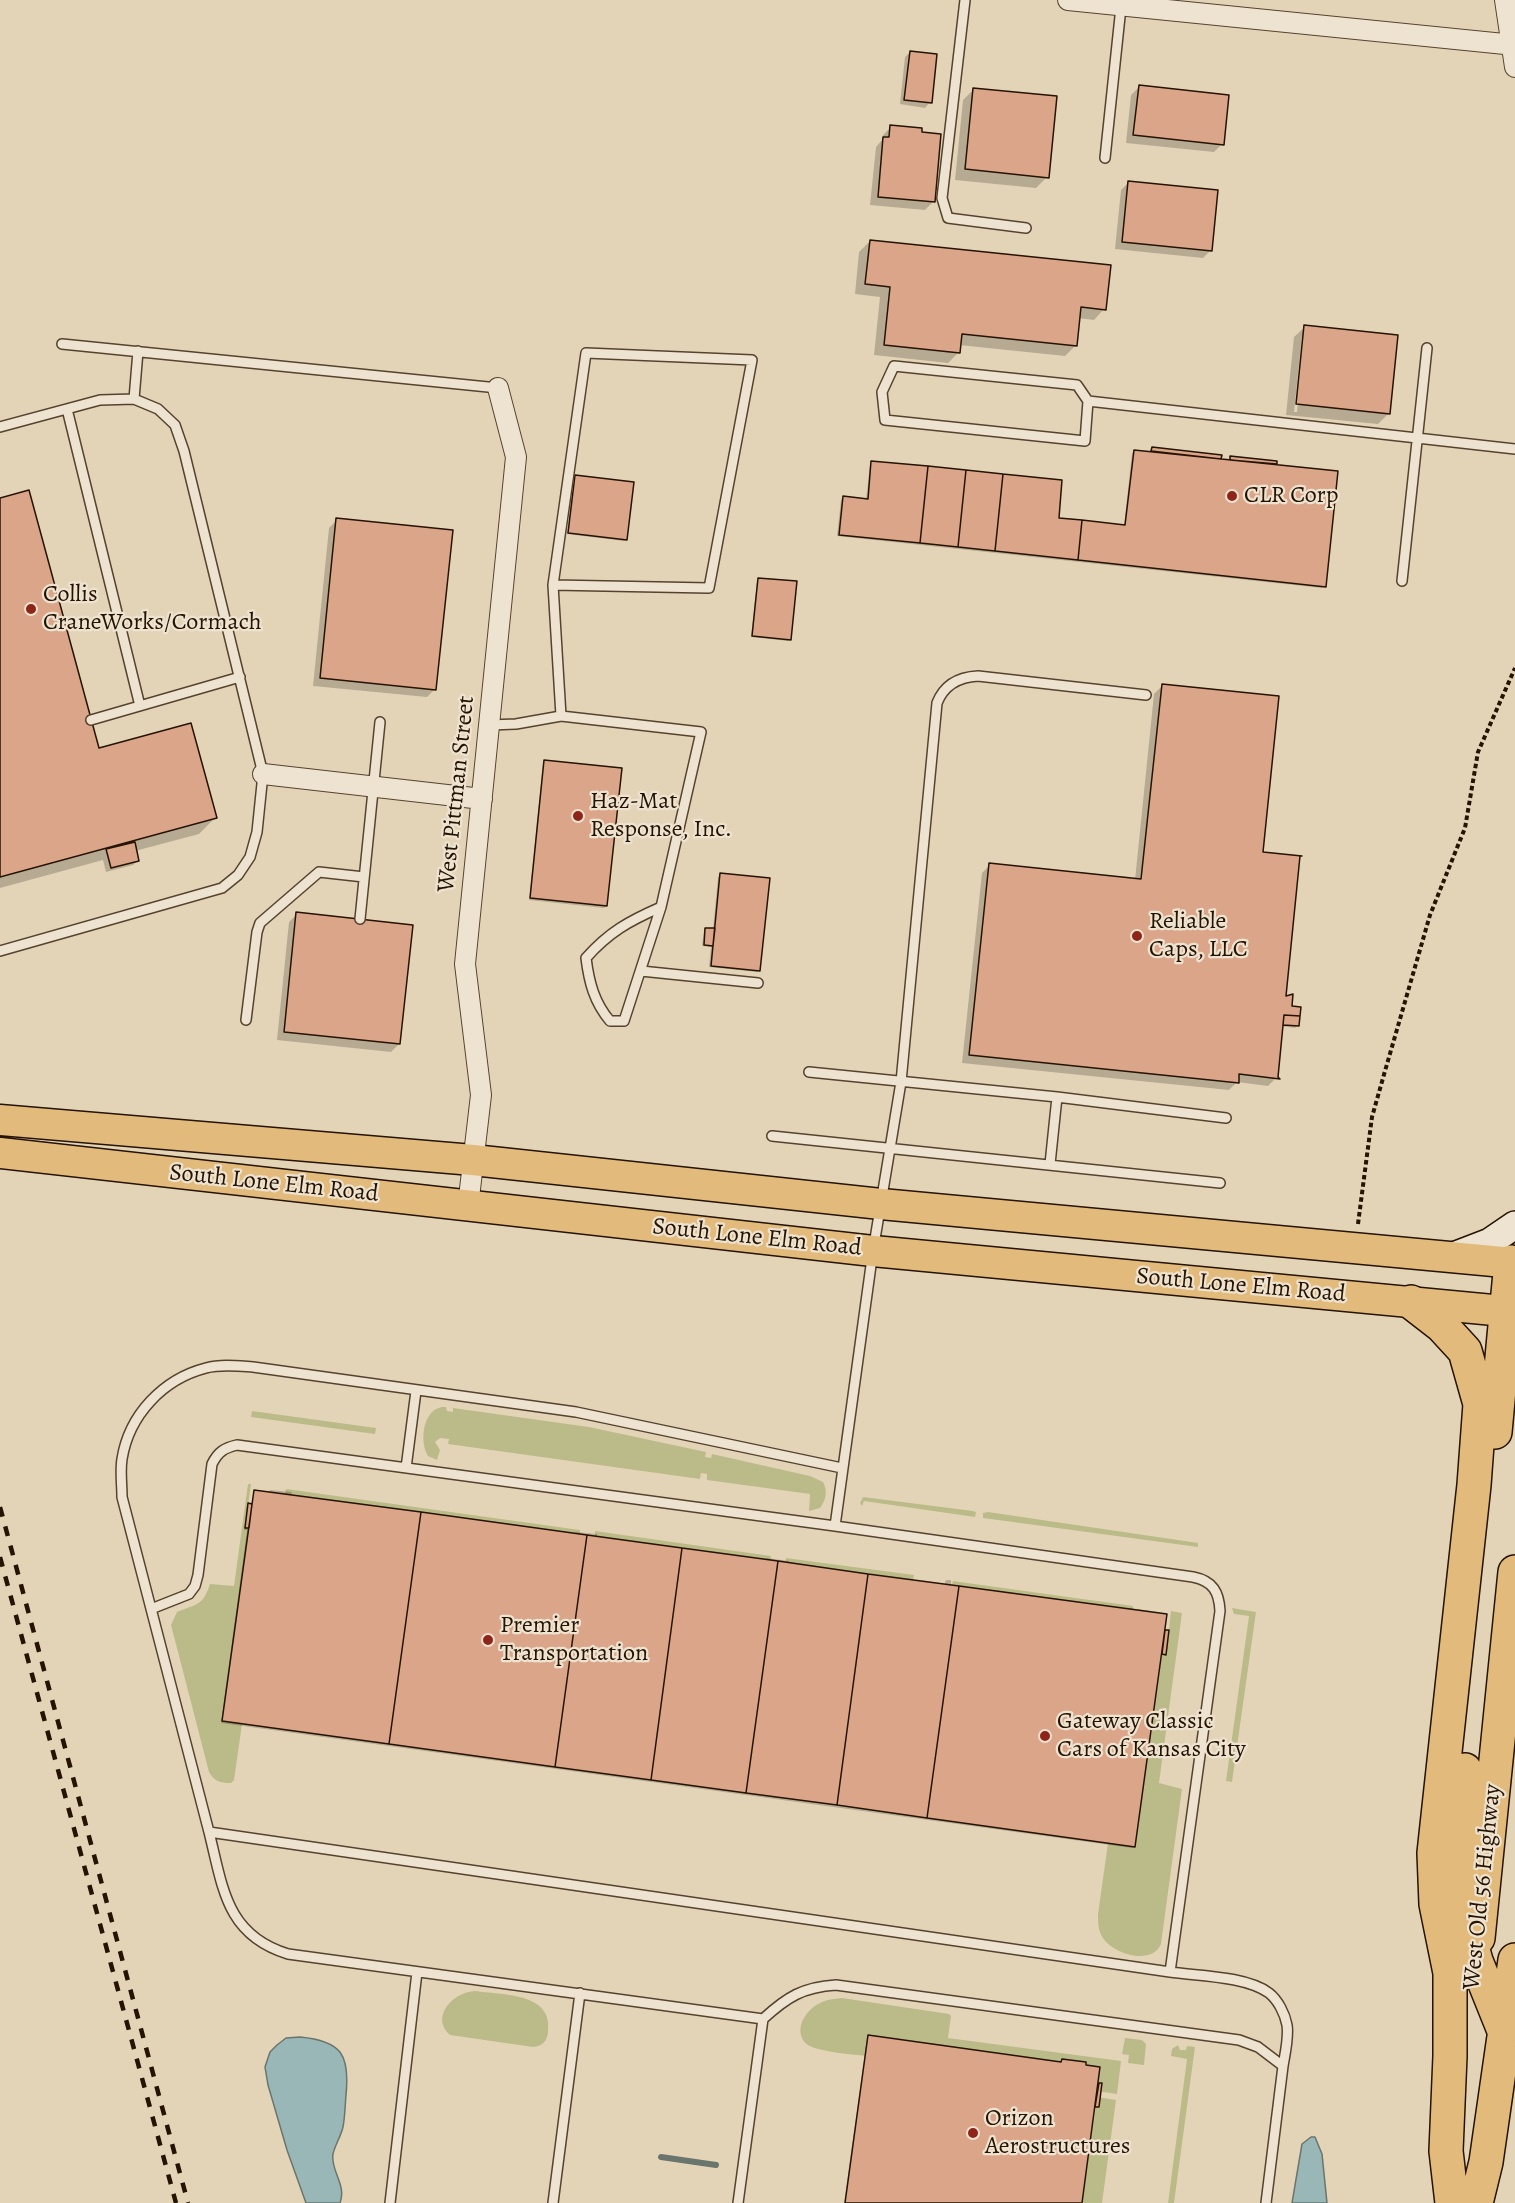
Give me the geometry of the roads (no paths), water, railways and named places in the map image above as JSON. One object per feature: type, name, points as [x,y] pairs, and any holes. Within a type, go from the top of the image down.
[{"type":"highway","points":[[1505,2033],[1476,1961],[1457,1889],[1462,1799],[1511,1311],[1513,1262]]},
{"type":"highway","points":[[1411,1302],[1442,1326],[1465,1351],[1480,1404],[1474,1485],[1434,1852],[1436,1904],[1450,1973],[1450,2056],[1446,2151],[1452,2203]]},
{"type":"highway","name":"West Old 56 Highway","points":[[1461,2203],[1463,2103],[1515,1572]]},
{"type":"highway","name":"West Old 56 Highway","points":[[1476,2203],[1486,2162],[1515,1960]]},
{"type":"main road","name":"South Lone Elm Road","points":[[1,1120],[473,1160],[880,1204],[1513,1262]]},
{"type":"main road","name":"South Lone Elm Road","points":[[2,1154],[873,1251],[1511,1311]]},
{"type":"main road","points":[[1450,1257],[1490,1242],[1515,1225]]},
{"type":"street","points":[[1068,0],[1514,45]]},
{"type":"street","points":[[1505,0],[1514,45],[1515,67]]},
{"type":"street","name":"West Pittman Street","points":[[468,1206],[481,1095],[465,964],[516,457],[498,388]]},
{"type":"street","points":[[263,774],[482,799]]},
{"type":"lane","points":[[965,0],[942,198],[948,218],[1026,228]]},
{"type":"lane","points":[[1105,158],[1121,7]]},
{"type":"lane","points":[[62,344],[498,388]]},
{"type":"lane","points":[[1402,581],[1427,348]]},
{"type":"lane","points":[[134,399],[138,351]]},
{"type":"lane","points":[[553,585],[709,588],[752,360],[586,353],[553,585],[561,716]]},
{"type":"lane","points":[[1088,401],[1085,441],[885,420],[882,392],[894,366],[1077,385],[1088,401],[1515,449]]},
{"type":"lane","points":[[0,427],[100,400],[134,399],[158,409],[175,425],[187,462],[263,774],[256,832],[250,857],[238,875],[222,888],[0,951]]},
{"type":"lane","points":[[67,409],[140,706]]},
{"type":"lane","points":[[835,1526],[873,1251],[901,1082],[937,703],[942,692],[954,682],[978,676],[1146,695]]},
{"type":"lane","points":[[91,720],[240,677]]},
{"type":"lane","points":[[490,725],[516,724],[561,716],[701,732],[661,908],[624,1021],[610,1021],[599,1009],[589,980],[586,958],[601,941],[628,922],[661,908]]},
{"type":"lane","points":[[360,919],[380,722]]},
{"type":"lane","points":[[246,1020],[260,923],[319,872],[364,877]]},
{"type":"lane","points":[[641,971],[758,983]]},
{"type":"lane","points":[[809,1072],[1057,1097],[1226,1118]]},
{"type":"lane","points":[[1050,1164],[1057,1097]]},
{"type":"lane","points":[[772,1136],[1220,1183]]},
{"type":"lane","points":[[763,2019],[288,1954],[261,1943],[246,1931],[226,1896],[209,1832],[122,1497],[122,1460],[128,1438],[139,1416],[152,1398],[185,1376],[207,1368],[231,1365],[593,1415],[842,1468]]},
{"type":"lane","points":[[406,1468],[416,1390]]},
{"type":"lane","points":[[151,1609],[189,1594],[195,1587],[212,1464],[217,1454],[237,1444],[835,1526],[1193,1577],[1209,1582],[1216,1590],[1220,1611],[1170,1972]]},
{"type":"lane","points":[[209,1832],[1237,1981],[1256,1986],[1271,1994],[1282,2010],[1287,2026],[1266,2203]]},
{"type":"lane","points":[[390,2203],[417,1972]]},
{"type":"lane","points":[[738,2203],[763,2019],[784,2000],[803,1990],[818,1986],[836,1985],[1239,2040],[1258,2047],[1284,2066]]},
{"type":"lane","points":[[553,2203],[580,1993]]},
{"type":"water","points":[[300,2037],[325,2042],[340,2052],[344,2060],[347,2081],[344,2119],[333,2154],[342,2196],[340,2203],[306,2203],[287,2150],[268,2085],[265,2067],[270,2052],[286,2038]]},
{"type":"water","points":[[1311,2137],[1315,2137],[1322,2154],[1327,2203],[1292,2203],[1302,2144]]},
{"type":"waterway","points":[[661,2157],[716,2165]]},
{"type":"railway","points":[[0,1507],[188,2203]]},
{"type":"railway","points":[[0,1557],[176,2203]]},
{"type":"place","name":"CLR Corp","points":[[1232,496]]},
{"type":"place","name":"Collis CraneWorks/Cormach","points":[[31,609]]},
{"type":"place","name":"Haz-Mat Response, Inc.","points":[[578,816]]},
{"type":"place","name":"Reliable Caps, LLC","points":[[1137,936]]},
{"type":"place","name":"Premier Transportation","points":[[488,1640]]},
{"type":"place","name":"Gateway Classic Cars of Kansas City","points":[[1045,1736]]},
{"type":"place","name":"Orizon Aerostructures","points":[[973,2133]]}]
